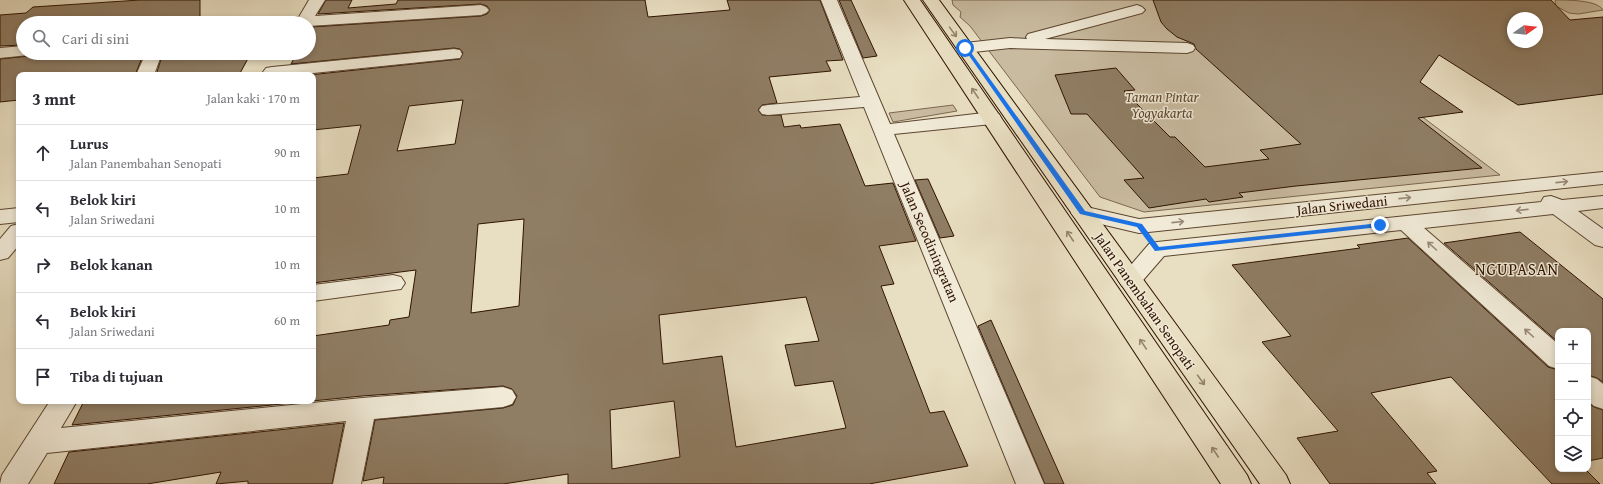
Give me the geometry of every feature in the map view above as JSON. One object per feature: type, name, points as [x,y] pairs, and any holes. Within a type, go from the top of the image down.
[{"type":"main road","name":"Jalan Panembahan Senopati","points":[[912,0],[1237,484]]},
{"type":"main road","name":"Jalan Panembahan Senopati","points":[[931,0],[1276,484]]},
{"type":"street","points":[[307,16],[317,0]]},
{"type":"street","name":"Jalan Secodiningratan","points":[[829,0],[1030,484]]},
{"type":"street","points":[[316,21],[481,10]]},
{"type":"street","points":[[1010,43],[1137,10]]},
{"type":"street","points":[[965,48],[1010,43],[1187,48]]},
{"type":"street","points":[[0,53],[16,52]]},
{"type":"street","points":[[281,72],[454,54]]},
{"type":"street","points":[[146,72],[151,60]]},
{"type":"street","points":[[272,72],[279,60]]},
{"type":"street","points":[[768,110],[871,101]]},
{"type":"street","points":[[883,130],[992,118]]},
{"type":"street","name":"Jalan Sriwedani","points":[[1082,213],[1139,226],[1603,178]]},
{"type":"street","points":[[1528,186],[1603,240]]},
{"type":"street","name":"Jalan Sriwedani","points":[[1157,249],[1603,202]]},
{"type":"street","points":[[0,217],[16,215]]},
{"type":"street","points":[[1406,223],[1555,356]]},
{"type":"street","points":[[1130,280],[1157,249],[1139,226]]},
{"type":"street","points":[[0,254],[16,235]]},
{"type":"street","points":[[316,293],[392,283]]},
{"type":"street","points":[[1591,389],[1603,399]]},
{"type":"street","points":[[38,442],[362,409],[503,397]]},
{"type":"street","points":[[12,484],[62,404]]},
{"type":"street","points":[[347,484],[362,409]]},
{"type":"green space","name":"Taman Pintar Yogyakarta","points":[[952,0],[1266,0],[1500,175],[1144,212],[1100,197],[970,26],[960,17],[961,12],[953,5]]},
{"type":"green space","points":[[1555,0],[1589,2],[1595,4],[1603,10],[1578,14],[1569,13],[1556,6]]},
{"type":"green space","points":[[953,105],[957,111],[893,122],[889,113]]},
{"type":"building","points":[[140,0],[200,0],[200,16],[16,16],[16,45],[0,46],[0,15],[26,13],[33,7]]},
{"type":"building","points":[[326,0],[352,0],[348,8],[396,4],[398,0],[645,0],[648,17],[730,10],[727,0],[820,0],[843,60],[826,61],[831,71],[769,77],[777,103],[762,105],[758,110],[762,115],[781,115],[784,127],[800,125],[801,128],[840,124],[865,186],[893,183],[916,241],[879,246],[894,284],[881,286],[930,413],[944,411],[968,466],[869,484],[568,484],[568,474],[503,484],[383,484],[384,477],[363,481],[375,420],[503,408],[513,405],[517,396],[512,389],[503,386],[316,401],[316,336],[389,325],[390,320],[409,317],[416,270],[316,283],[316,178],[348,174],[361,125],[316,130],[316,74],[460,59],[463,53],[460,49],[454,48],[291,64],[293,60],[316,60],[316,27],[481,16],[487,14],[490,10],[487,6],[481,4],[318,14]],"holes":[[[463,100],[455,144],[397,151],[409,106]],[[524,219],[519,306],[471,313],[478,224]],[[806,297],[819,341],[785,345],[795,386],[833,381],[846,428],[736,447],[722,356],[663,364],[659,315]],[[674,401],[680,457],[612,469],[610,410]]]},
{"type":"building","points":[[839,0],[851,0],[877,56],[863,58]]},
{"type":"building","points":[[1153,0],[1551,0],[1570,20],[1603,17],[1603,94],[1518,105],[1439,55],[1420,82],[1463,112],[1418,118],[1482,168],[1296,186],[1239,193],[1243,197],[1209,202],[1206,199],[1149,208],[1124,180],[1144,178],[1087,114],[1071,114],[1055,75],[1116,68],[1135,90],[1124,91],[1170,137],[1175,137],[1205,167],[1269,159],[1260,150],[1301,144],[1196,49],[1194,44],[1177,37],[1161,22]]},
{"type":"building","points":[[16,57],[16,60],[141,60],[136,72],[16,72],[16,100],[0,102],[0,59]]},
{"type":"building","points":[[161,60],[247,60],[241,72],[157,72]]},
{"type":"building","points":[[928,179],[954,236],[940,238],[915,180]]},
{"type":"building","points":[[1520,232],[1603,299],[1603,382],[1591,376],[1591,328],[1555,328],[1555,339],[1444,243]]},
{"type":"building","points":[[1408,238],[1548,367],[1555,369],[1555,472],[1588,472],[1600,484],[1552,484],[1451,377],[1371,393],[1437,471],[1427,473],[1436,484],[1330,484],[1297,438],[1338,431],[1262,342],[1291,336],[1232,265],[1360,248],[1357,245]]},
{"type":"building","points":[[991,320],[1064,484],[1045,484],[978,326]]},
{"type":"building","points":[[82,404],[282,404],[72,425]]},
{"type":"building","points":[[1591,405],[1603,410],[1603,458],[1591,460]]},
{"type":"building","points":[[344,423],[332,484],[248,484],[248,481],[216,484],[221,472],[147,484],[54,484],[69,452]]},
{"type":"district","name":"NGUPASAN","points":[[1517,269]]},
{"type":"route","points":[[965,48],[1082,213],[1139,226],[1157,249],[1380,225]]}]
